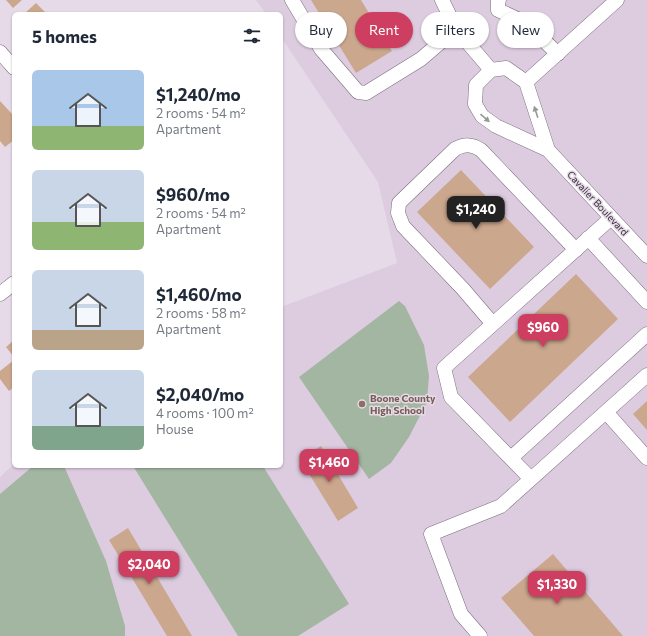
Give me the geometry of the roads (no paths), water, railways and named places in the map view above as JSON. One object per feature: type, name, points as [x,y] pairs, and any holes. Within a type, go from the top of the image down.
[{"type":"street","points":[[292,0],[321,49],[358,92],[366,93],[421,59],[434,48]]},
{"type":"street","points":[[442,0],[448,12]]},
{"type":"street","points":[[499,0],[498,10],[526,23],[558,54]]},
{"type":"street","points":[[472,48],[491,70],[506,68],[526,82],[617,0]]},
{"type":"street","points":[[0,52],[12,66]]},
{"type":"street","name":"Cavalier Boulevard","points":[[491,70],[476,85],[475,104],[482,116],[496,126],[548,150],[647,256]]},
{"type":"street","name":"Cavalier Boulevard","points":[[526,82],[548,150]]},
{"type":"street","points":[[493,324],[463,289],[403,226],[398,213],[399,203],[456,149],[461,146],[475,146],[481,150],[576,250]]},
{"type":"street","points":[[531,479],[451,397],[444,368],[611,218]]},
{"type":"street","points":[[588,238],[647,302]]},
{"type":"street","points":[[0,294],[12,285]]},
{"type":"street","points":[[511,458],[647,334]]},
{"type":"street","points":[[480,636],[461,614],[431,534],[501,506],[647,375]]},
{"type":"street","points":[[606,412],[647,458]]},
{"type":"place","name":"Boone County High School","points":[[362,404]]}]
